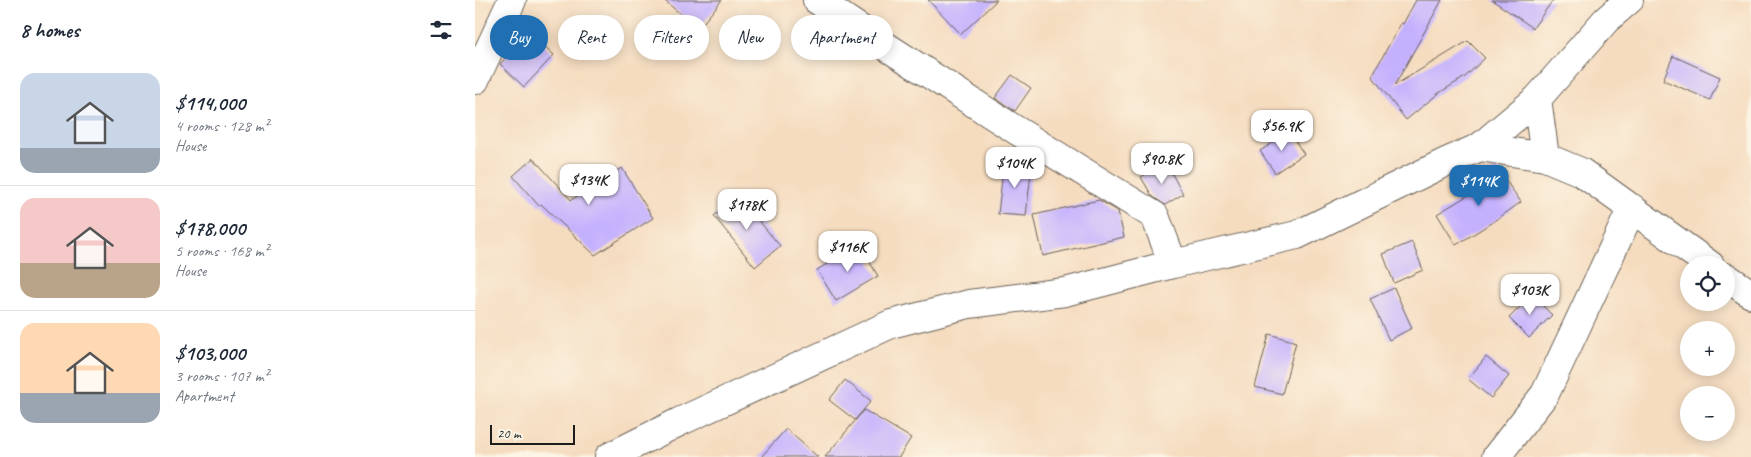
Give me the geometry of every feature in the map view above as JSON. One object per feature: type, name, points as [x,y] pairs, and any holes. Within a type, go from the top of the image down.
[{"type":"street","points":[[475,80],[512,0]]},
{"type":"street","points":[[817,0],[1011,127],[1155,216],[1173,264]]},
{"type":"street","points":[[609,457],[679,422],[891,324],[969,304],[1065,292],[1297,235],[1480,147],[1537,99],[1606,20],[1629,0]]},
{"type":"street","points":[[1537,99],[1545,157]]},
{"type":"street","points":[[1480,147],[1545,157],[1581,172],[1698,256]]},
{"type":"street","points":[[1496,457],[1545,394],[1632,208]]},
{"type":"street","points":[[1735,282],[1751,294]]},
{"type":"building","points":[[664,0],[722,0],[709,16],[682,15]]},
{"type":"building","points":[[928,0],[997,0],[961,34]]},
{"type":"building","points":[[1416,0],[1442,0],[1395,85],[1468,41],[1485,58],[1465,77],[1439,93],[1406,120],[1372,76]]},
{"type":"building","points":[[1492,0],[1553,0],[1533,28]]},
{"type":"building","points":[[548,49],[554,55],[524,87],[500,64],[504,60],[548,60]]},
{"type":"building","points":[[1673,56],[1720,77],[1710,100],[1663,80]]},
{"type":"building","points":[[1012,75],[1031,88],[1015,111],[995,98]]},
{"type":"building","points":[[1289,132],[1304,154],[1275,173],[1260,151]]},
{"type":"building","points":[[533,158],[571,200],[622,168],[653,218],[595,255],[541,204],[539,206],[513,176]]},
{"type":"building","points":[[1004,161],[1032,164],[1026,216],[998,214]]},
{"type":"building","points":[[1166,163],[1183,194],[1165,205],[1152,196],[1141,177]]},
{"type":"building","points":[[1497,168],[1521,202],[1456,245],[1437,214],[1467,196],[1464,191]]},
{"type":"building","points":[[738,196],[780,246],[755,267],[714,216]]},
{"type":"building","points":[[1099,200],[1118,211],[1124,237],[1043,256],[1034,215]]},
{"type":"building","points":[[1412,242],[1423,270],[1394,283],[1383,254]]},
{"type":"building","points":[[859,244],[878,276],[836,301],[817,270]]},
{"type":"building","points":[[1394,288],[1412,328],[1389,340],[1370,299]]},
{"type":"building","points":[[1532,295],[1552,315],[1529,338],[1509,318]]},
{"type":"building","points":[[1269,334],[1296,342],[1282,394],[1255,387]]},
{"type":"building","points":[[1486,357],[1509,376],[1491,398],[1468,379]]},
{"type":"building","points":[[845,380],[871,401],[855,420],[829,400]]},
{"type":"building","points":[[864,410],[911,438],[899,457],[825,457]]},
{"type":"building","points":[[786,429],[818,457],[761,457]]}]
